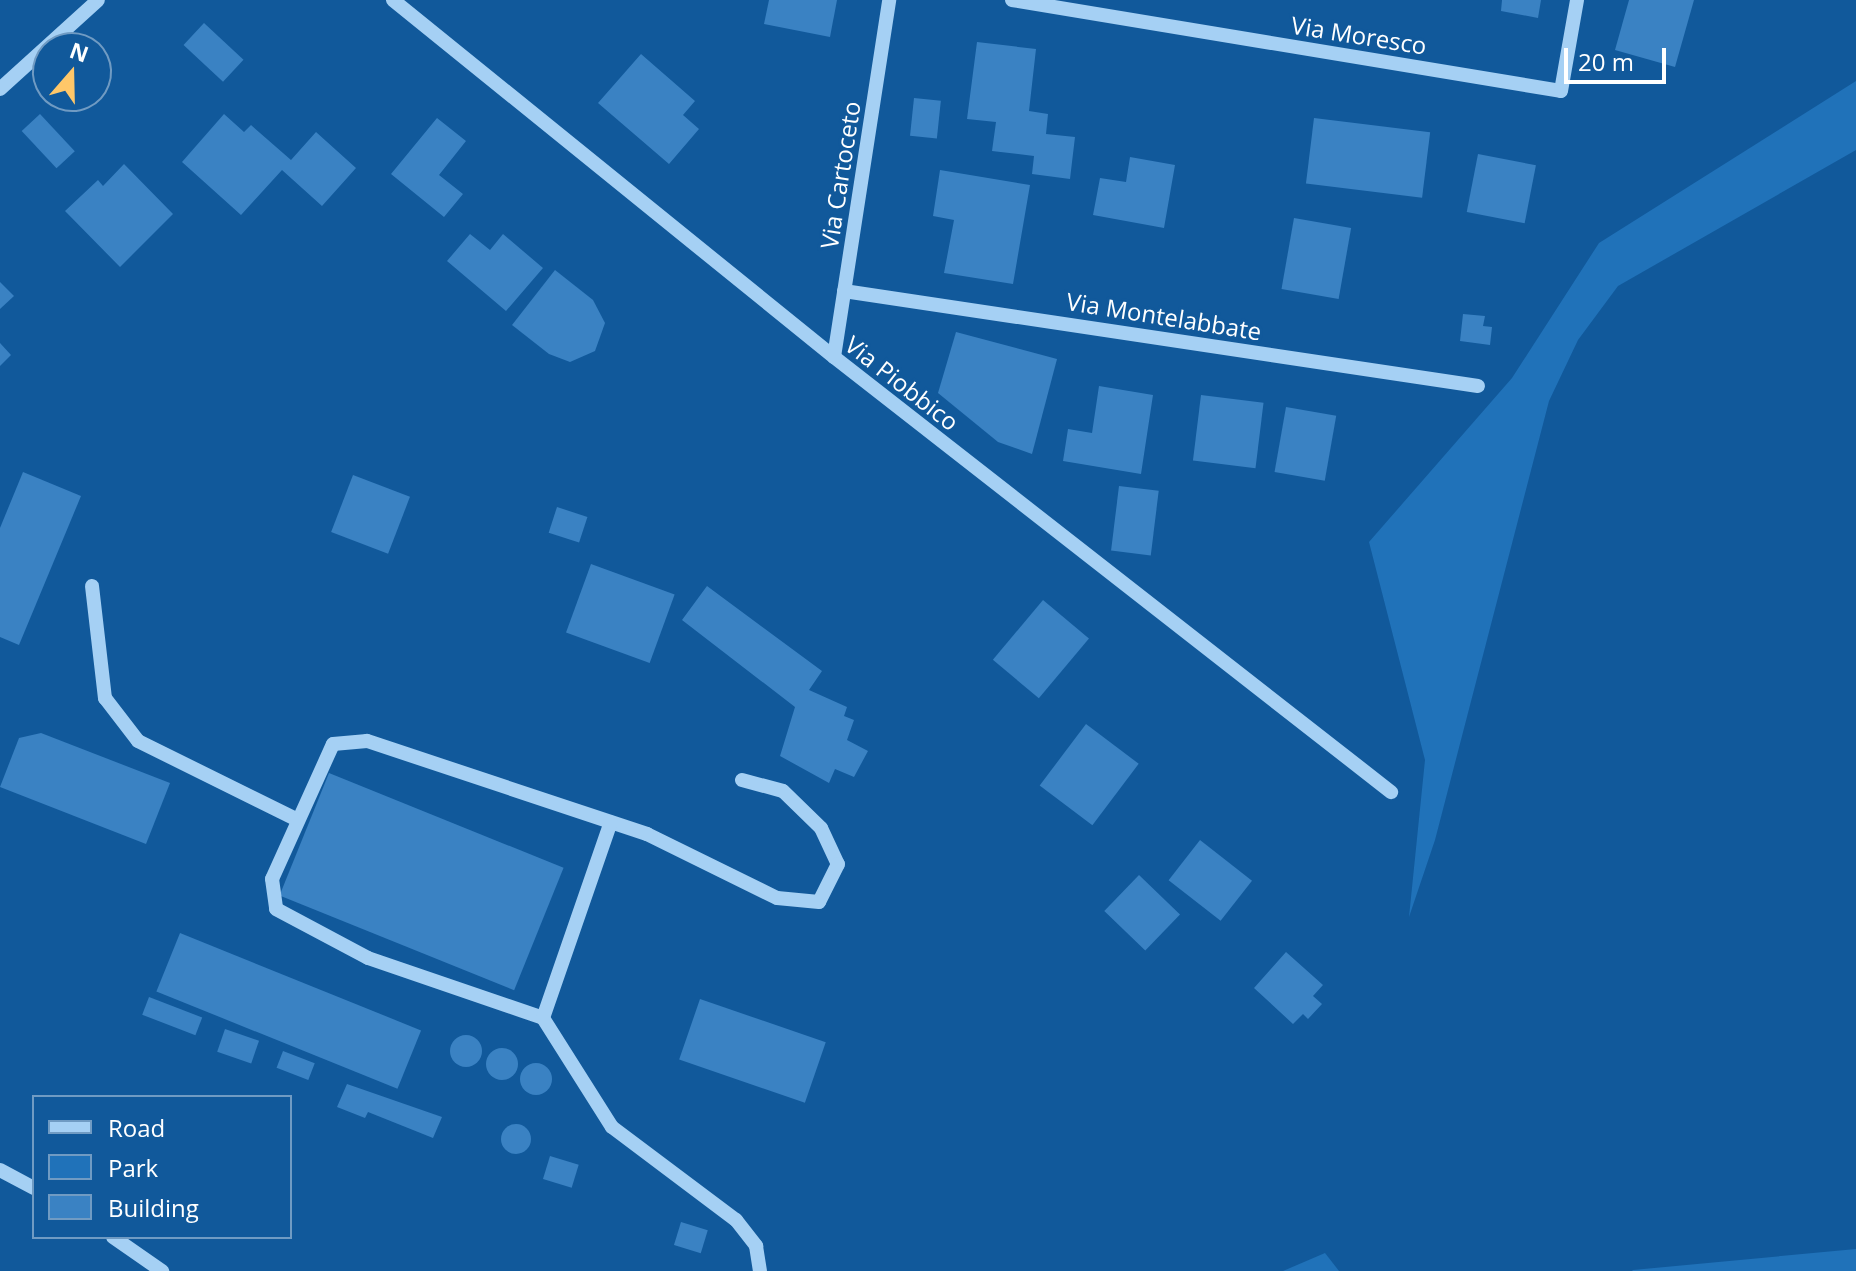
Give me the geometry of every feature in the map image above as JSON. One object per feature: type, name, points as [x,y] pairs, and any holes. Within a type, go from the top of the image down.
[{"type":"street","points":[[0,89],[98,0]]},
{"type":"street","name":"Via Piobbico","points":[[393,0],[834,357],[1391,792]]},
{"type":"street","name":"Via Cartoceto","points":[[834,357],[889,0]]},
{"type":"street","name":"Via Moresco","points":[[1012,0],[1561,91],[1577,0]]},
{"type":"street","name":"Via Montelabbate","points":[[844,291],[1478,386]]},
{"type":"street","points":[[92,586],[105,698],[138,741],[298,820]]},
{"type":"street","points":[[742,780],[783,791],[821,828],[838,864],[819,902],[777,898],[647,834],[367,741],[333,744],[272,879],[276,909],[368,958],[543,1018],[612,1127],[736,1220],[756,1246],[760,1271]]},
{"type":"street","points":[[543,1018],[611,822]]},
{"type":"street","points":[[0,1170],[32,1187]]},
{"type":"street","points":[[116,1239],[162,1271]]},
{"type":"green space","points":[[1856,81],[1856,150],[1618,286],[1578,340],[1549,401],[1435,840],[1409,917],[1425,760],[1369,542],[1512,378],[1599,243]]},
{"type":"green space","points":[[1856,1249],[1856,1271],[1632,1271],[1633,1270]]},
{"type":"green space","points":[[1325,1253],[1339,1271],[1283,1271]]},
{"type":"building","points":[[769,0],[837,0],[830,37],[764,24]]},
{"type":"building","points":[[1502,0],[1541,0],[1538,18],[1501,11]]},
{"type":"building","points":[[1629,0],[1694,0],[1675,67],[1615,50]]},
{"type":"building","points":[[204,23],[243,60],[223,82],[184,45]]},
{"type":"building","points":[[977,42],[1036,49],[1029,111],[1048,114],[1046,134],[1075,137],[1070,179],[1032,174],[1034,156],[992,151],[996,122],[967,119]]},
{"type":"building","points":[[641,54],[695,101],[683,115],[699,129],[669,164],[598,103]]},
{"type":"building","points":[[914,98],[941,101],[937,139],[910,136]]},
{"type":"building","points":[[40,114],[75,151],[56,168],[22,131]]},
{"type":"building","points":[[224,114],[244,132],[251,125],[291,160],[316,132],[356,168],[322,206],[282,170],[241,215],[182,162]]},
{"type":"building","points":[[437,118],[466,141],[439,175],[463,194],[444,217],[391,174]]},
{"type":"building","points":[[1314,118],[1430,132],[1422,198],[1306,184]]},
{"type":"building","points":[[1478,154],[1536,165],[1525,223],[1467,212]]},
{"type":"building","points":[[1130,157],[1175,165],[1164,228],[1093,215],[1100,178],[1126,182]]},
{"type":"building","points":[[124,164],[173,214],[120,267],[65,211],[98,180],[103,186]]},
{"type":"building","points":[[940,170],[1030,185],[1013,284],[944,273],[954,220],[933,216]]},
{"type":"building","points":[[1294,218],[1351,228],[1339,299],[1281,289]]},
{"type":"building","points":[[470,234],[490,250],[503,234],[543,268],[506,311],[447,261]]},
{"type":"building","points":[[555,270],[593,300],[605,323],[595,351],[570,362],[549,354],[512,325]]},
{"type":"building","points":[[0,282],[14,296],[0,309]]},
{"type":"building","points":[[1463,314],[1485,316],[1483,326],[1492,327],[1490,345],[1460,341]]},
{"type":"building","points":[[956,332],[1057,359],[1032,454],[998,442],[938,393]]},
{"type":"building","points":[[0,343],[11,355],[0,366]]},
{"type":"building","points":[[1099,386],[1153,395],[1141,474],[1063,461],[1068,429],[1092,433]]},
{"type":"building","points":[[1201,395],[1264,403],[1255,468],[1193,461]]},
{"type":"building","points":[[1286,407],[1336,416],[1325,481],[1275,472]]},
{"type":"building","points":[[23,472],[81,496],[19,645],[0,637],[0,528]]},
{"type":"building","points":[[353,475],[410,497],[388,554],[331,532]]},
{"type":"building","points":[[1119,486],[1159,491],[1151,555],[1111,551]]},
{"type":"building","points":[[557,507],[587,517],[579,543],[549,533]]},
{"type":"building","points":[[591,564],[675,594],[650,663],[566,633]]},
{"type":"building","points":[[707,586],[822,671],[809,690],[847,707],[844,716],[854,720],[847,740],[868,751],[854,777],[835,769],[829,783],[780,756],[795,707],[682,620]]},
{"type":"building","points":[[1043,600],[1089,639],[1039,698],[993,660]]},
{"type":"building","points":[[1086,724],[1139,764],[1092,825],[1040,785]]},
{"type":"building","points":[[41,733],[170,783],[146,844],[0,787],[19,738]]},
{"type":"building","points":[[329,773],[564,868],[514,990],[280,895]]},
{"type":"building","points":[[1200,840],[1252,881],[1221,921],[1169,880]]},
{"type":"building","points":[[1139,875],[1180,915],[1145,951],[1104,911]]},
{"type":"building","points":[[180,933],[421,1030],[397,1089],[156,991]]},
{"type":"building","points":[[1286,952],[1323,985],[1313,996],[1322,1004],[1308,1019],[1303,1014],[1293,1024],[1254,988]]},
{"type":"building","points":[[149,997],[202,1017],[195,1035],[142,1015]]},
{"type":"building","points":[[700,999],[826,1042],[805,1103],[679,1060]]},
{"type":"building","points":[[225,1029],[259,1041],[251,1063],[217,1052]]},
{"type":"building","points":[[466,1035],[477,1040],[482,1051],[477,1062],[466,1067],[455,1062],[450,1051],[455,1040]]},
{"type":"building","points":[[502,1048],[513,1053],[518,1064],[513,1075],[502,1080],[491,1075],[486,1064],[491,1053]]},
{"type":"building","points":[[283,1051],[315,1063],[308,1080],[277,1068]]},
{"type":"building","points":[[536,1063],[547,1068],[552,1079],[547,1090],[536,1095],[525,1090],[520,1079],[525,1068]]},
{"type":"building","points":[[347,1084],[442,1117],[433,1138],[368,1112],[365,1118],[337,1107]]},
{"type":"building","points":[[516,1124],[527,1128],[531,1139],[527,1150],[516,1154],[505,1150],[501,1139],[505,1128]]},
{"type":"building","points":[[550,1156],[579,1165],[572,1188],[543,1179]]},
{"type":"building","points":[[681,1222],[708,1230],[701,1253],[674,1245]]}]
